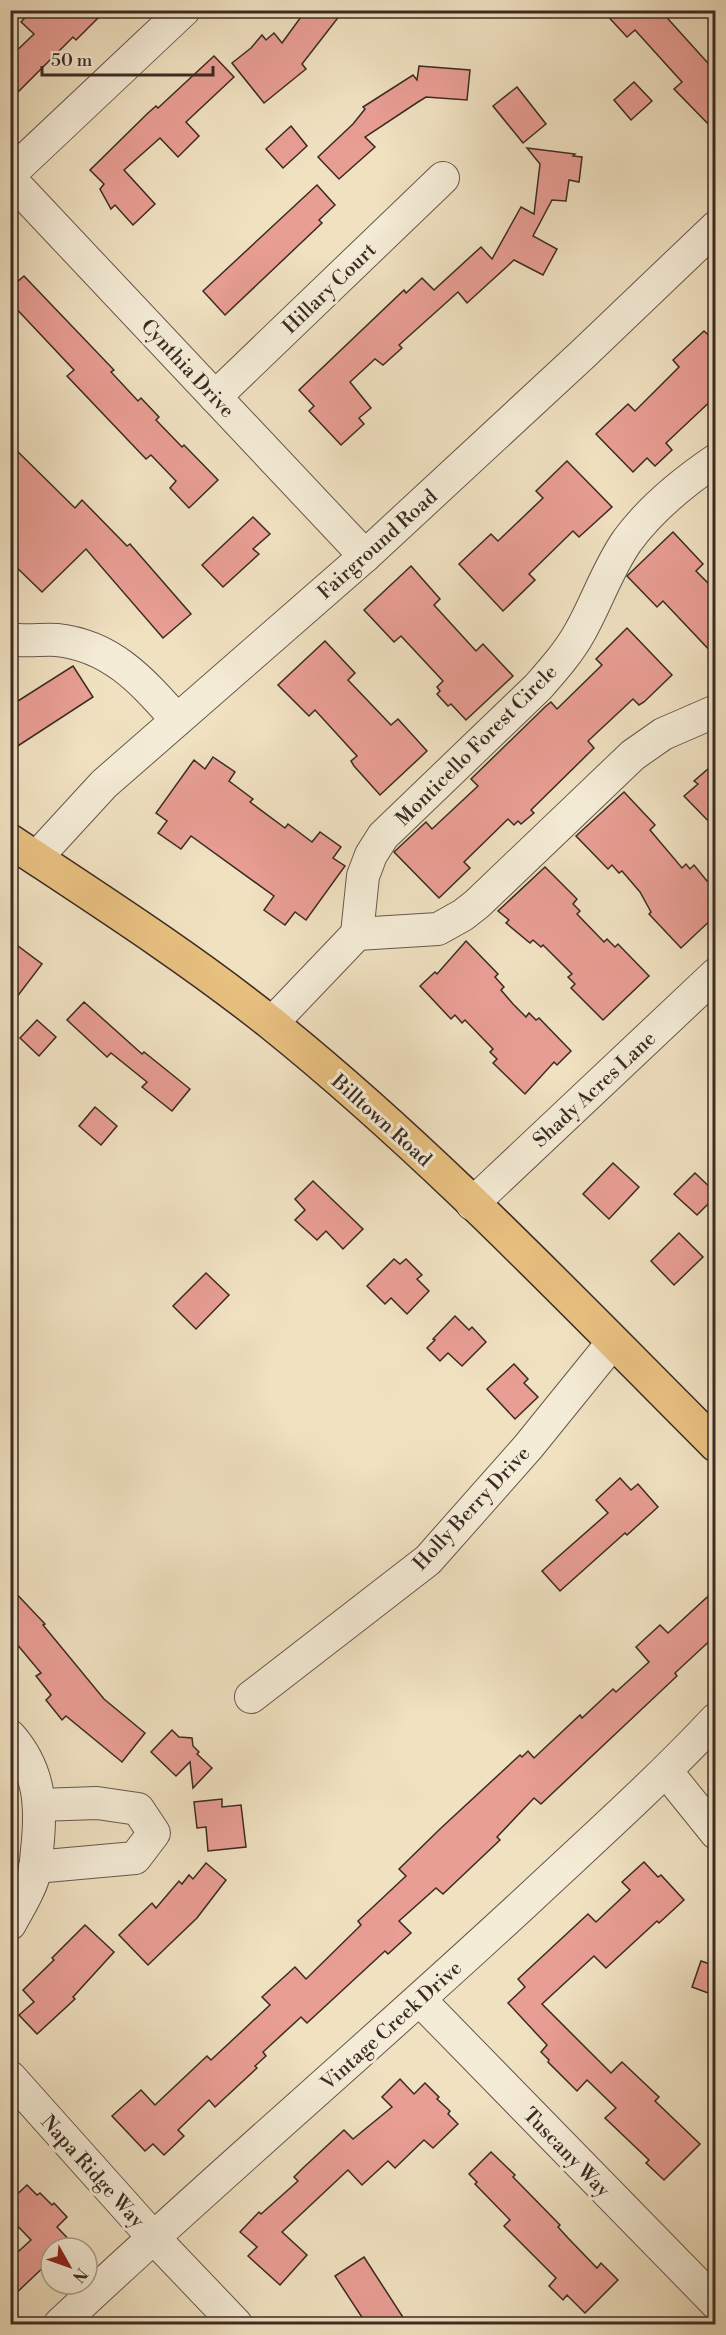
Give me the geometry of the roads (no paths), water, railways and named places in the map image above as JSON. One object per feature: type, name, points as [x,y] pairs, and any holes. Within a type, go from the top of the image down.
[{"type":"main road","name":"Billtown Road","points":[[23,850],[207,974],[272,1023],[381,1117],[716,1445]]},
{"type":"street","points":[[10,174],[184,10]]},
{"type":"street","name":"Hillary Court","points":[[215,397],[443,178]]},
{"type":"street","name":"Cynthia Drive","points":[[10,179],[365,556]]},
{"type":"street","name":"Fairground Road","points":[[23,850],[104,784],[365,556],[716,227]]},
{"type":"street","name":"Monticello Forest Circle","points":[[357,934],[363,876],[371,855],[383,836],[545,679],[560,662],[580,632],[607,575],[627,541],[680,485],[716,460]]},
{"type":"street","points":[[10,639],[59,640],[92,649],[116,661],[139,678],[177,720]]},
{"type":"street","points":[[272,1023],[357,934],[438,928],[463,915],[633,755],[663,734],[716,711]]},
{"type":"street","name":"Shady Acres Lane","points":[[472,1204],[716,974]]},
{"type":"street","name":"Holly Berry Drive","points":[[251,1697],[429,1560],[528,1447],[613,1342]]},
{"type":"street","name":"Vintage Creek Drive","points":[[60,2325],[153,2237],[420,2000],[666,1771],[716,1719]]},
{"type":"street","points":[[10,1736],[19,1746],[33,1771],[39,1796],[34,1876],[10,1924]]},
{"type":"street","points":[[666,1771],[716,1833]]},
{"type":"street","points":[[35,1867],[135,1858],[154,1833],[138,1809],[97,1803],[39,1804]]},
{"type":"street","name":"Tuscany Way","points":[[420,2000],[716,2303]]},
{"type":"street","name":"Napa Ridge Way","points":[[10,2077],[153,2237],[236,2325]]}]
